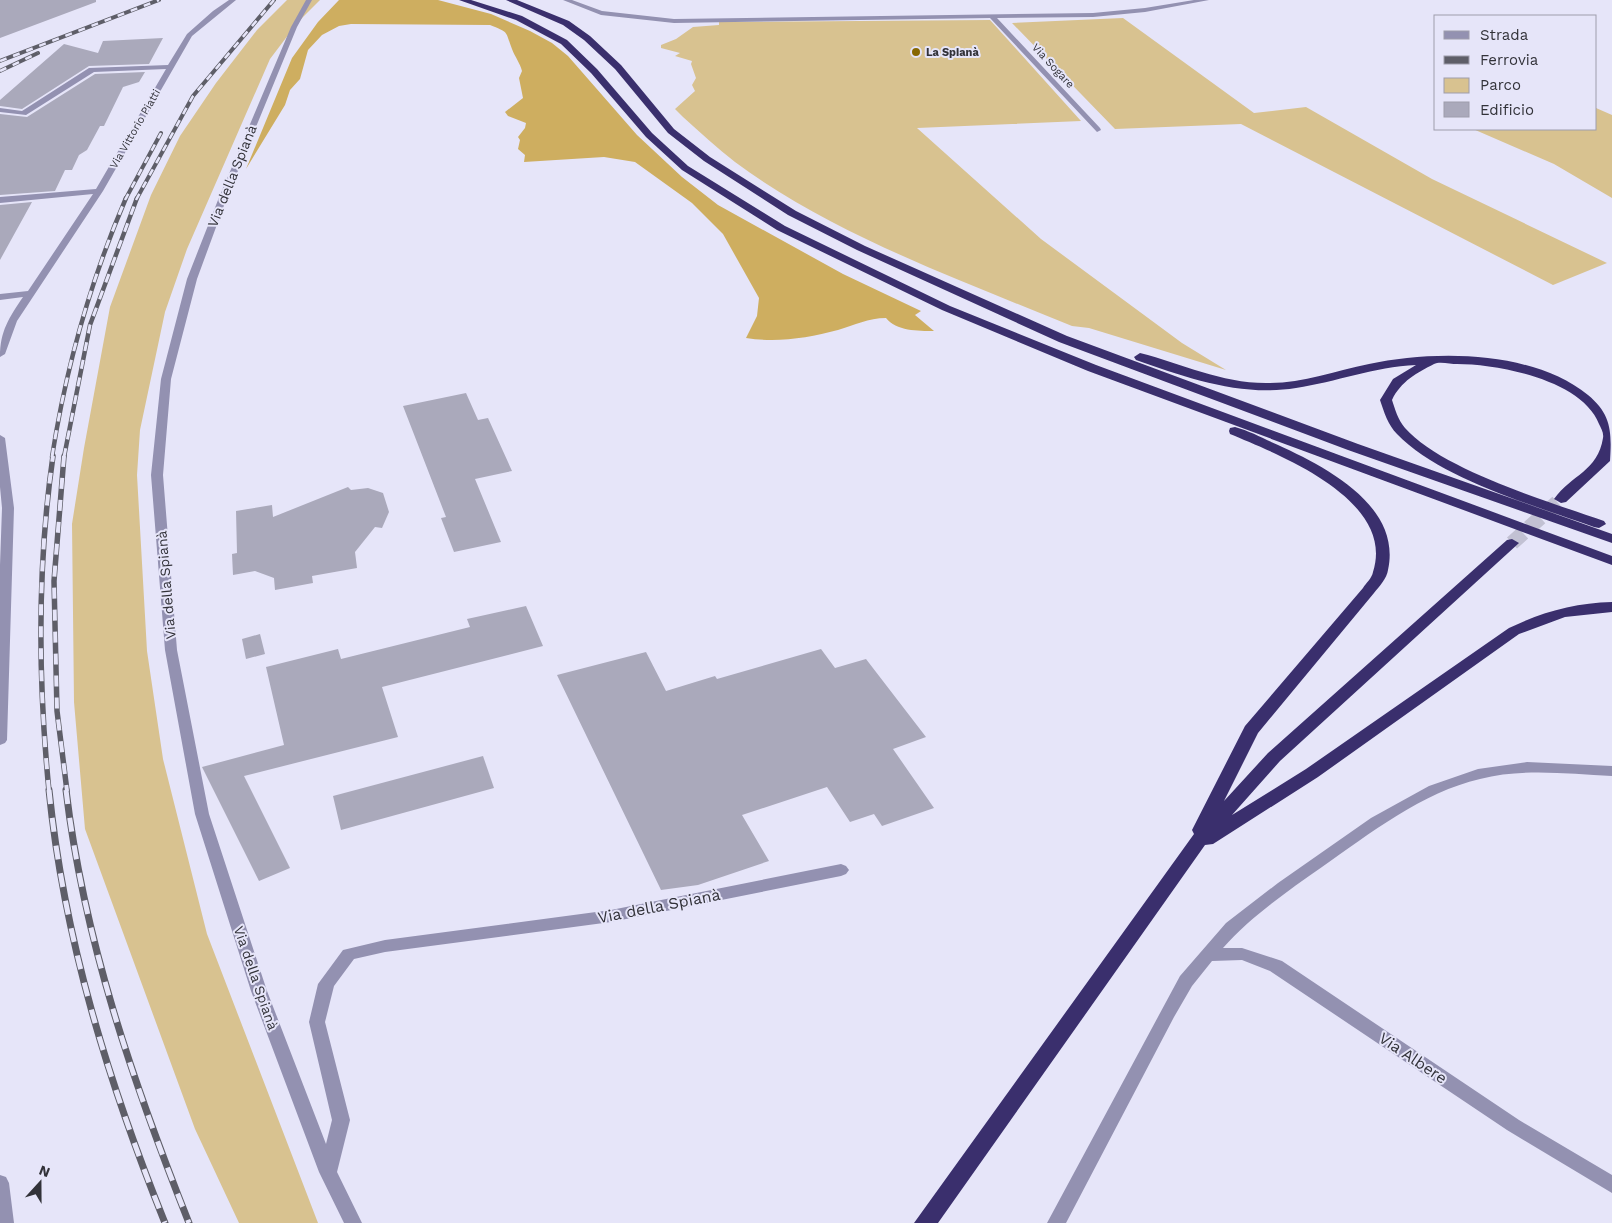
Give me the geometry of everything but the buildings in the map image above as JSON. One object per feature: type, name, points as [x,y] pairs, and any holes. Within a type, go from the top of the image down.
[{"type":"highway","points":[[463,0],[520,18],[564,42],[594,71],[649,135],[686,168],[781,228],[946,308],[1092,368],[1283,451],[1321,471],[1368,512],[1380,536],[1383,553],[1380,572],[1369,590],[1251,730],[1191,849]]},
{"type":"highway","points":[[510,0],[566,23],[587,38],[618,67],[671,130],[707,159],[792,213],[861,248],[1063,339],[1353,447],[1612,539]]},
{"type":"highway","points":[[861,248],[1078,336],[1166,366],[1221,381],[1267,387],[1300,385],[1382,365],[1441,359],[1510,365],[1567,386],[1599,410],[1610,436],[1603,461],[1561,499]]},
{"type":"highway","points":[[1441,359],[1413,370],[1394,382],[1386,400],[1393,419],[1403,432],[1427,451],[1484,480],[1612,529]]},
{"type":"highway","points":[[1092,368],[1612,561]]},
{"type":"highway","points":[[925,1223],[1191,849],[1274,757],[1512,543]]},
{"type":"highway","points":[[1191,849],[1312,772],[1514,632],[1548,615],[1595,607],[1612,607]]},
{"type":"street","name":"Via Vittorio Piatti","points":[[0,354],[12,321],[99,191],[189,35],[215,12],[233,0]]},
{"type":"street","name":"Via della Spianà","points":[[309,0],[294,27],[222,200],[192,279],[166,379],[157,475],[171,650],[202,814],[259,991],[328,1172],[353,1223]]},
{"type":"street","points":[[566,0],[601,13],[674,21],[993,18],[1093,15],[1145,10],[1206,0]]},
{"type":"street","name":"Via Sogare","points":[[993,18],[1097,130]]},
{"type":"street","name":"Via Vittorio Piatti","points":[[0,110],[23,113],[92,70],[170,67]]},
{"type":"street","points":[[0,200],[99,191]]},
{"type":"street","points":[[0,297],[31,293]]},
{"type":"street","points":[[0,438],[8,508],[0,740]]},
{"type":"street","points":[[1056,1223],[1186,981],[1232,927],[1283,887],[1376,822],[1434,790],[1478,774],[1528,766],[1612,771]]},
{"type":"street","name":"Via della Spianà","points":[[328,1172],[342,1120],[317,1022],[326,984],[349,954],[385,946],[611,916],[841,870]]},
{"type":"street","name":"Via Albere","points":[[1207,955],[1242,954],[1276,966],[1505,1119],[1612,1185]]},
{"type":"street","points":[[0,1183],[5,1223]]},
{"type":"green space","points":[[287,0],[320,0],[298,22],[270,59],[187,249],[165,312],[140,430],[137,475],[147,651],[163,759],[207,934],[318,1223],[239,1223],[195,1129],[85,829],[74,702],[72,524],[110,307],[151,195],[180,136],[216,83],[257,30]]},
{"type":"green space","points":[[1123,18],[1254,113],[1306,107],[1432,179],[1607,263],[1553,285],[1241,124],[1115,129],[1012,23]]},
{"type":"green space","points":[[990,20],[1081,121],[917,128],[1041,239],[1182,343],[1226,370],[1089,328],[1072,326],[898,254],[813,212],[735,162],[675,109],[695,91],[692,85],[696,78],[691,64],[692,61],[675,56],[680,53],[661,48],[661,45],[676,39],[693,27],[719,25],[719,22]]},
{"type":"green space","points":[[1597,108],[1612,115],[1612,198],[1554,164],[1475,130],[1597,130]]},
{"type":"shaded area","points":[[339,0],[438,0],[491,14],[552,43],[568,56],[637,135],[682,177],[718,205],[843,274],[921,311],[915,315],[934,331],[901,328],[895,326],[886,318],[879,318],[838,330],[804,337],[781,340],[746,338],[757,316],[759,298],[723,234],[692,203],[635,162],[604,157],[524,162],[525,155],[518,149],[520,140],[518,137],[525,128],[526,123],[508,116],[505,112],[523,98],[519,78],[522,71],[506,33],[490,25],[351,24],[339,26],[322,35],[308,50],[300,79],[290,90],[285,105],[246,169],[292,58],[318,22]]},
{"type":"tunnel","points":[[1512,543],[1561,499]]},
{"type":"railway","points":[[0,61],[159,0]]},
{"type":"railway","points":[[137,199],[193,96],[274,0]]},
{"type":"railway","points":[[0,71],[38,53]]},
{"type":"railway","points":[[126,199],[161,133]]},
{"type":"railway","points":[[52,457],[64,390],[90,293],[126,199]]},
{"type":"railway","points":[[64,457],[90,325],[137,199]]},
{"type":"railway","points":[[49,791],[45,749],[41,624],[44,540],[53,456]]},
{"type":"railway","points":[[64,456],[54,581],[57,711],[67,791]]},
{"type":"railway","points":[[49,790],[56,846],[66,901],[92,1011],[125,1118],[165,1223]]},
{"type":"railway","points":[[66,790],[85,902],[113,1010],[130,1064],[189,1223]]},
{"type":"place","name":"La Spianà","points":[[916,52]]}]
